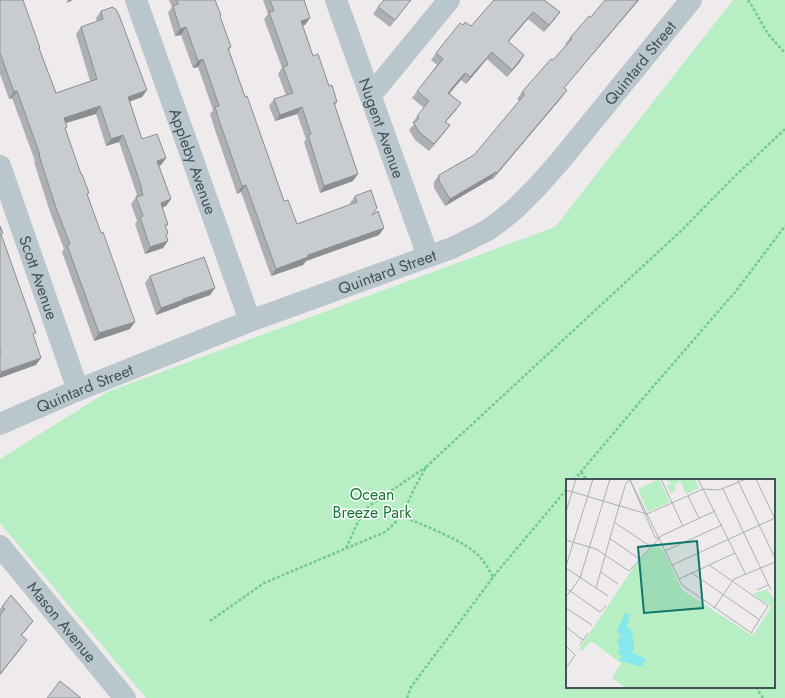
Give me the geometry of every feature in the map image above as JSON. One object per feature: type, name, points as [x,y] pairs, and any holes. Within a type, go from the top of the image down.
[{"type":"street","name":"Appleby Avenue","points":[[136,0],[250,322]]},
{"type":"street","name":"Nugent Avenue","points":[[336,0],[428,256]]},
{"type":"street","points":[[371,95],[449,0]]},
{"type":"street","name":"Quintard Street","points":[[0,424],[78,390],[250,322],[452,248],[471,239],[500,221],[516,208],[536,188],[560,161],[691,0]]},
{"type":"street","name":"Scott Avenue","points":[[0,166],[78,390]]},
{"type":"street","name":"Mason Avenue","points":[[3,556],[125,698]]},
{"type":"path","points":[[748,0],[768,34],[785,53]]},
{"type":"path","points":[[346,549],[358,522],[369,506],[426,467],[683,229],[734,176],[785,129]]},
{"type":"path","points":[[575,479],[736,291],[785,226]]},
{"type":"path","points":[[210,621],[264,583],[385,532],[396,524],[406,509],[413,490],[426,467]]},
{"type":"path","points":[[581,472],[586,479]]},
{"type":"path","points":[[407,698],[411,687],[493,577],[566,489]]},
{"type":"path","points":[[401,516],[421,524],[471,549],[482,560],[493,577]]},
{"type":"path","points":[[757,688],[763,698]]},
{"type":"green space","name":"Ocean Breeze Park","points":[[733,0],[785,0],[785,698],[146,698],[0,523],[0,459],[107,392],[555,227]]},
{"type":"building","points":[[0,0],[23,0],[56,93],[97,79],[81,27],[103,19],[101,11],[113,7],[119,15],[147,90],[128,97],[142,139],[157,134],[166,158],[157,161],[171,199],[161,203],[168,225],[165,225],[168,233],[166,234],[168,241],[150,247],[140,217],[143,216],[136,197],[143,195],[142,189],[131,156],[123,135],[111,139],[100,106],[64,118],[67,127],[65,128],[89,193],[87,194],[101,233],[103,232],[135,322],[99,333],[67,245],[70,244],[55,205],[40,155],[17,91],[14,92],[0,53]]},
{"type":"building","points":[[177,0],[215,0],[231,47],[228,48],[245,97],[247,96],[284,201],[288,200],[297,224],[357,202],[355,196],[371,190],[377,208],[372,215],[378,211],[384,228],[308,255],[308,257],[276,269],[246,185],[242,186],[220,123],[215,107],[219,106],[203,59],[198,61],[186,27],[180,29],[173,6],[178,4]]},
{"type":"building","points":[[270,0],[304,0],[310,18],[301,21],[313,56],[318,54],[329,86],[332,85],[337,102],[334,103],[358,174],[324,186],[308,135],[311,134],[302,107],[280,115],[274,99],[293,93],[283,67],[288,65],[269,12],[274,11]]},
{"type":"building","points":[[384,0],[411,0],[395,20],[378,7]]},
{"type":"building","points":[[494,0],[544,0],[560,12],[549,25],[533,12],[508,41],[524,55],[512,70],[492,52],[470,77],[466,73],[464,74],[448,93],[461,103],[445,122],[450,125],[434,144],[420,133],[414,123],[419,118],[417,116],[429,101],[417,91],[443,59],[436,53],[460,23],[463,25],[465,22],[471,26]]},
{"type":"building","points":[[605,0],[638,0],[564,88],[567,90],[497,173],[496,172],[450,199],[439,181],[439,175],[474,155],[525,94],[522,92],[551,59],[553,60],[572,39],[570,38]]},
{"type":"building","points":[[0,226],[3,233],[1,234],[36,333],[33,334],[41,358],[1,372],[0,370]]},
{"type":"building","points":[[204,257],[215,288],[161,308],[150,276]]},
{"type":"building","points":[[11,595],[33,621],[21,635],[27,640],[0,674],[0,615],[5,609],[2,607]]},
{"type":"building","points":[[60,681],[81,698],[47,698]]}]
